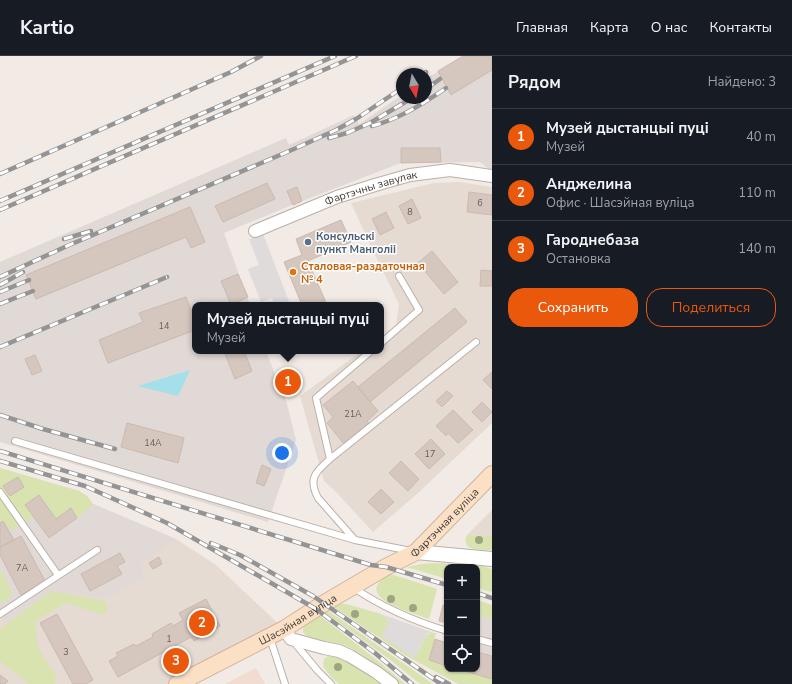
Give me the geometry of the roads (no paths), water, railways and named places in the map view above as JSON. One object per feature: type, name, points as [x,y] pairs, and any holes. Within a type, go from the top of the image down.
[{"type":"main road","name":"Фартэчная вуліца","points":[[416,552],[492,474]]},
{"type":"main road","name":"Шасэйная вуліца","points":[[177,684],[269,636],[288,634],[323,604],[386,567],[416,552]]},
{"type":"street","name":"Фартэчны завулак","points":[[255,231],[337,197],[410,175],[450,170],[492,176]]},
{"type":"street","name":"Фартэчная вуліца","points":[[416,552],[492,559]]},
{"type":"street","points":[[288,634],[350,656],[392,684]]},
{"type":"lane","points":[[384,340],[419,310],[399,276]]},
{"type":"lane","points":[[355,540],[324,506],[314,491],[313,482],[315,475],[330,459],[476,342]]},
{"type":"lane","points":[[330,459],[316,398],[367,354]]},
{"type":"lane","points":[[15,442],[355,540],[416,552]]},
{"type":"lane","points":[[0,492],[58,576]]},
{"type":"lane","points":[[0,614],[97,550]]},
{"type":"lane","points":[[352,587],[380,604],[444,630]]},
{"type":"lane","points":[[288,634],[318,671],[331,684]]},
{"type":"lane","points":[[269,636],[285,684]]},
{"type":"lane","points":[[480,640],[492,643]]},
{"type":"water","points":[[190,370],[178,396],[138,386]]},
{"type":"railway","points":[[0,174],[231,72],[261,56]]},
{"type":"railway","points":[[0,201],[335,56]]},
{"type":"railway","points":[[0,210],[356,56]]},
{"type":"railway","points":[[432,85],[440,79]]},
{"type":"railway","points":[[372,126],[392,119],[410,110],[429,100],[446,88]]},
{"type":"railway","points":[[0,277],[67,246],[336,130],[356,119],[396,92]]},
{"type":"railway","points":[[329,138],[347,133],[370,123],[402,104]]},
{"type":"railway","points":[[64,239],[91,231]]},
{"type":"railway","points":[[0,285],[23,272]]},
{"type":"railway","points":[[0,347],[167,277]]},
{"type":"railway","points":[[0,292],[29,280]]},
{"type":"railway","points":[[0,304],[33,291]]},
{"type":"railway","points":[[0,415],[43,429],[115,449]]},
{"type":"railway","points":[[0,451],[371,565],[386,567],[444,584]]},
{"type":"railway","points":[[0,461],[85,486],[167,523],[316,609],[375,653],[412,684]]},
{"type":"railway","points":[[211,543],[240,555],[313,596],[441,684]]},
{"type":"railway","points":[[480,594],[492,598]]},
{"type":"railway","points":[[436,677],[449,684]]},
{"type":"place","name":"Консульскі пункт Манголіі","points":[[308,242]]},
{"type":"place","name":"Сталовая-раздаточная № 4","points":[[293,272]]},
{"type":"place","name":"Музей дыстанцыі пуці","points":[[288,382]]},
{"type":"place","name":"Анджелина","points":[[202,623]]},
{"type":"place","name":"Гароднебаза","points":[[176,661]]}]
